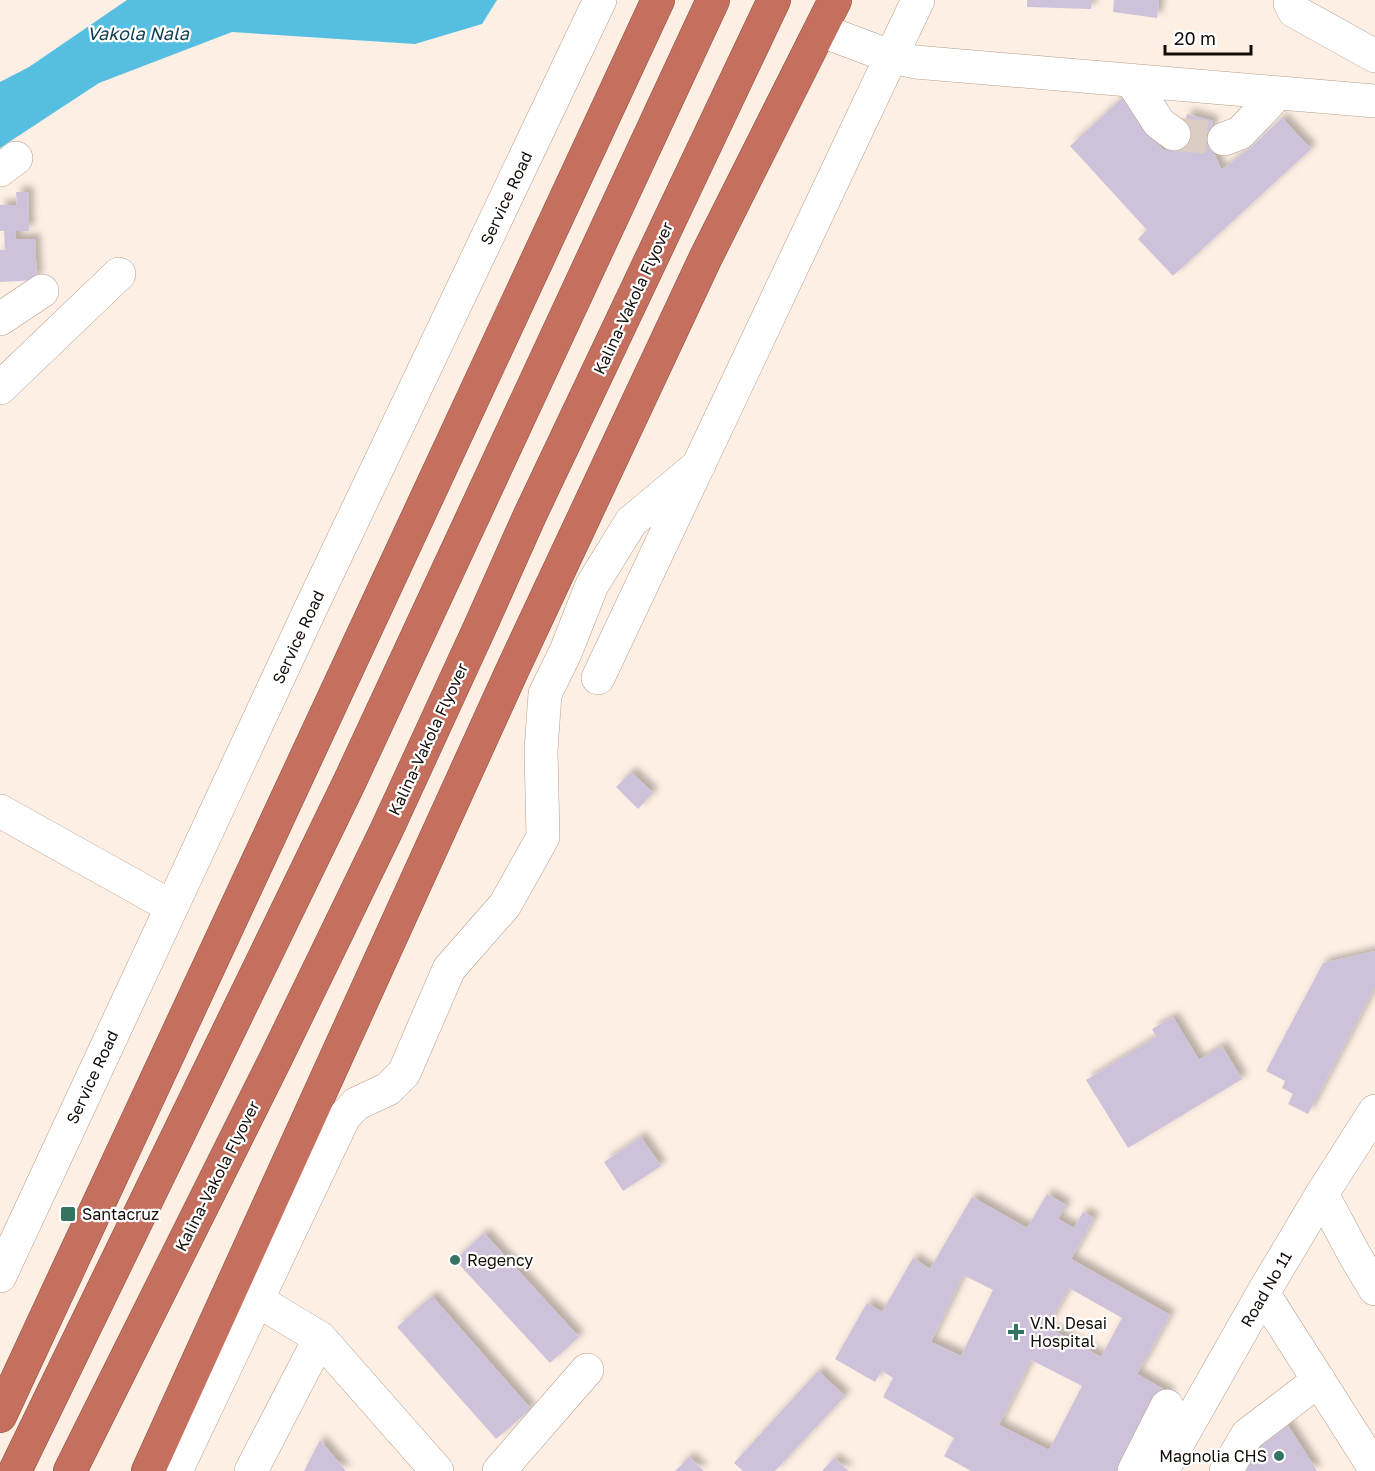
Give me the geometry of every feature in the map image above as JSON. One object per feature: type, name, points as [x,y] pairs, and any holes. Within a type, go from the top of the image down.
[{"type":"highway","points":[[0,1416],[658,0]]},
{"type":"highway","points":[[15,1471],[349,783],[713,0]]},
{"type":"highway","name":"Kalina-Vakola Flyover","points":[[70,1471],[266,1079],[382,839],[530,515],[774,0]]},
{"type":"highway","points":[[127,1471],[758,104],[814,15],[834,0]]},
{"type":"highway","points":[[148,1471],[521,652],[705,259],[814,15]]},
{"type":"street","name":"Service Road","points":[[0,1276],[308,614],[600,0]]},
{"type":"street","points":[[598,678],[918,0]]},
{"type":"street","points":[[1290,0],[1294,11],[1375,56]]},
{"type":"street","points":[[814,15],[892,57],[931,64],[1375,101]]},
{"type":"street","points":[[1131,80],[1159,123],[1174,134]]},
{"type":"street","points":[[1224,139],[1240,133],[1278,93]]},
{"type":"street","points":[[0,388],[119,274]]},
{"type":"street","points":[[0,319],[42,291]]},
{"type":"street","points":[[176,1471],[344,1117],[356,1104],[388,1089],[404,1073],[449,969],[505,905],[543,837],[541,750],[545,694],[566,651],[592,585],[630,522],[699,465]]},
{"type":"street","points":[[0,811],[172,907]]},
{"type":"street","name":"Road No 11","points":[[1162,1471],[1263,1293],[1375,1111]]},
{"type":"street","points":[[1322,1194],[1364,1246],[1375,1289]]},
{"type":"street","points":[[1263,1293],[1375,1469]]},
{"type":"street","points":[[257,1299],[320,1338],[437,1471]]},
{"type":"street","points":[[251,1471],[320,1338]]},
{"type":"street","points":[[499,1471],[587,1370]]},
{"type":"street","points":[[1226,1471],[1247,1435],[1318,1380]]},
{"type":"street","points":[[1134,1471],[1167,1406]]},
{"type":"water","name":"Vakola Nala","points":[[127,0],[497,0],[482,24],[415,44],[232,32],[99,83],[0,148],[0,82],[29,67]]},
{"type":"building","points":[[1027,0],[1092,0],[1091,9],[1027,7]]},
{"type":"building","points":[[1114,0],[1159,0],[1157,18],[1113,12]]},
{"type":"building","points":[[1122,98],[1164,151],[1181,138],[1187,114],[1213,121],[1209,139],[1221,170],[1249,149],[1282,118],[1311,149],[1173,276],[1138,239],[1147,230],[1070,146]]},
{"type":"building","points":[[16,192],[28,192],[29,231],[15,231],[16,239],[35,239],[37,280],[0,282],[0,250],[5,250],[4,231],[0,231],[0,205],[17,205]]},
{"type":"building","points":[[631,772],[653,793],[638,809],[616,787]]},
{"type":"building","points":[[1375,951],[1375,987],[1308,1114],[1288,1104],[1293,1094],[1282,1088],[1285,1081],[1266,1071],[1323,963]]},
{"type":"building","points":[[1173,1017],[1199,1060],[1222,1046],[1242,1079],[1128,1148],[1086,1080],[1156,1037],[1152,1029]]},
{"type":"building","points":[[641,1137],[661,1166],[623,1191],[604,1162]]},
{"type":"building","name":"V.N. Desai Hospital","points":[[1047,1194],[1066,1205],[1058,1219],[1074,1228],[1083,1212],[1094,1218],[1071,1259],[1170,1315],[1137,1374],[1170,1393],[1125,1471],[971,1471],[944,1456],[954,1438],[883,1397],[893,1378],[882,1371],[875,1382],[835,1359],[867,1303],[882,1312],[913,1258],[930,1269],[972,1197],[1027,1228]],"holes":[[[963,1275],[993,1290],[961,1356],[931,1342]],[[1069,1288],[1122,1318],[1101,1357],[1047,1327]],[[1031,1360],[1082,1386],[1049,1450],[999,1425]]]},
{"type":"building","points":[[484,1233],[579,1337],[550,1363],[455,1260]]},
{"type":"building","points":[[432,1296],[531,1409],[496,1439],[397,1327]]},
{"type":"building","points":[[818,1371],[845,1396],[775,1471],[743,1471],[734,1463]]},
{"type":"building","name":"Magnolia CHS","points":[[1285,1421],[1317,1471],[1245,1471],[1258,1440]]},
{"type":"building","points":[[320,1440],[346,1471],[304,1471]]},
{"type":"building","points":[[689,1457],[704,1471],[675,1471]]},
{"type":"building","points":[[834,1458],[849,1471],[822,1471]]},
{"type":"tunnel","points":[[1174,134],[1224,139]]},
{"type":"place","name":"Santacruz","points":[[68,1214]]},
{"type":"place","name":"Regency","points":[[455,1260]]},
{"type":"place","name":"V.N. Desai Hospital","points":[[1016,1332]]},
{"type":"place","name":"Magnolia CHS","points":[[1279,1456]]}]
